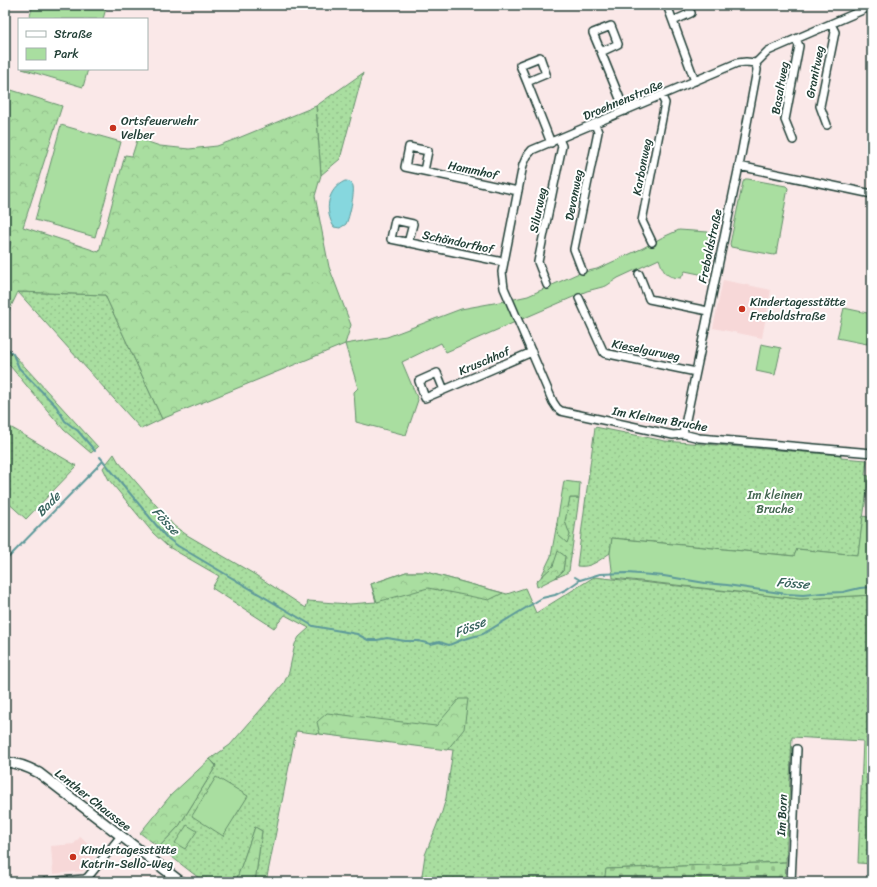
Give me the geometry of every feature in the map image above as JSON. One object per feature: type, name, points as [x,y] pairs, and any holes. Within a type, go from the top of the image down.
[{"type":"street","points":[[666,5],[695,81]]},
{"type":"street","points":[[673,21],[691,13],[687,5]]},
{"type":"street","points":[[756,63],[768,51],[869,6]]},
{"type":"street","name":"Granitweg","points":[[827,125],[820,106],[834,32],[831,24]]},
{"type":"street","name":"Basaltweg","points":[[793,140],[785,120],[799,46],[796,39]]},
{"type":"street","points":[[600,52],[625,112]]},
{"type":"street","name":"Droehnenstraße","points":[[513,307],[502,280],[503,262],[523,165],[527,156],[532,150],[625,112],[737,63],[756,63]]},
{"type":"street","name":"Freboldstraße","points":[[683,434],[757,70],[756,63]]},
{"type":"street","points":[[527,82],[551,143]]},
{"type":"street","name":"Karbonweg","points":[[652,242],[642,221],[665,103],[662,95]]},
{"type":"street","name":"Devonweg","points":[[582,270],[574,249],[598,132],[595,124]]},
{"type":"street","name":"Silurweg","points":[[547,285],[538,262],[562,146],[559,139]]},
{"type":"street","points":[[738,166],[872,194]]},
{"type":"street","name":"Hammhof","points":[[424,171],[518,191]]},
{"type":"street","name":"Schöndorfhof","points":[[408,243],[503,262]]},
{"type":"street","points":[[639,274],[649,299],[708,311]]},
{"type":"street","name":"Kieselgurweg","points":[[579,298],[604,353],[696,372]]},
{"type":"street","name":"Im Kleinen Bruche","points":[[513,307],[552,402],[561,411],[673,435],[683,434],[699,438],[872,453]]},
{"type":"street","name":"Kruschhof","points":[[444,390],[532,352]]},
{"type":"street","name":"Im Born","points":[[791,882],[797,749]]},
{"type":"street","name":"Lenther Chaussee","points":[[5,762],[27,767],[39,773],[181,882]]},
{"type":"street","points":[[45,882],[85,880],[121,836]]},
{"type":"shaded area","name":"Kindertagesstätte Freboldstraße","points":[[723,280],[771,290],[762,338],[713,328]]},
{"type":"shaded area","name":"Kindertagesstätte Katrin-Sello-Weg","points":[[80,837],[98,851],[83,871],[53,874],[51,846],[74,844]]},
{"type":"green space","points":[[33,5],[107,5],[103,18],[29,18]]},
{"type":"green space","points":[[25,70],[88,70],[83,87]]},
{"type":"green space","points":[[363,73],[340,159],[321,175],[316,106]]},
{"type":"green space","points":[[5,88],[62,106],[23,227],[99,252],[125,155],[132,156],[139,134],[145,141],[160,146],[189,149],[217,146],[316,106],[321,175],[315,196],[329,267],[351,325],[345,344],[162,419],[105,295],[18,292],[5,319],[5,265],[11,241],[5,239]]},
{"type":"green space","points":[[61,125],[121,142],[95,237],[35,220]]},
{"type":"green space","points":[[745,179],[786,186],[788,188],[776,254],[774,255],[731,247],[730,244],[743,182]]},
{"type":"green space","points":[[679,230],[708,232],[710,251],[704,275],[685,271],[681,278],[672,277],[664,271],[659,259],[618,278],[606,286],[587,291],[446,352],[441,343],[402,362],[418,400],[406,435],[356,422],[354,392],[358,388],[345,344],[387,337],[461,309],[528,296],[579,273],[597,269]]},
{"type":"green space","points":[[18,292],[105,295],[162,419],[141,429]]},
{"type":"green space","points":[[844,308],[872,314],[872,322],[867,344],[837,338]]},
{"type":"green space","points":[[761,344],[781,348],[775,375],[756,371]]},
{"type":"green space","points":[[5,345],[98,447],[91,453],[64,430],[5,360]]},
{"type":"green space","points":[[5,424],[77,466],[26,519],[5,500]]},
{"type":"green space","name":"Im kleinen Bruche","points":[[595,427],[665,441],[841,455],[841,458],[867,460],[865,475],[869,476],[858,555],[797,549],[795,556],[612,538],[610,553],[590,565],[577,566]]},
{"type":"green space","points":[[114,454],[118,461],[174,526],[254,574],[306,608],[308,601],[349,604],[376,602],[371,584],[406,572],[426,572],[507,594],[525,588],[536,613],[594,577],[800,599],[872,595],[872,864],[858,863],[863,741],[792,737],[786,862],[607,869],[604,882],[421,882],[425,855],[446,798],[453,750],[296,731],[266,882],[255,882],[262,831],[255,827],[236,881],[237,882],[204,882],[159,847],[179,826],[213,771],[216,765],[210,759],[230,745],[284,683],[289,672],[295,644],[299,637],[309,628],[285,615],[274,628],[212,588],[219,576],[167,546],[153,533],[109,480],[103,468]]},
{"type":"green space","points":[[564,481],[580,483],[579,498],[570,498],[565,521],[570,535],[567,543],[558,535],[557,523]]},
{"type":"green space","points":[[570,498],[579,498],[569,571],[555,578],[563,571],[565,556],[541,577],[551,556],[557,523],[558,535],[570,535],[564,521]]},
{"type":"green space","points":[[863,516],[872,518],[872,595],[800,599],[613,578],[610,553],[612,538],[794,556],[797,549],[858,555]]},
{"type":"green space","points":[[558,551],[565,556],[563,571],[555,578],[537,587],[536,582],[553,566]]},
{"type":"green space","points":[[406,572],[426,572],[503,593],[489,600],[428,588],[377,602],[371,584]]},
{"type":"green space","points":[[459,699],[468,699],[464,729],[447,750],[320,734],[317,722],[327,713],[436,726]]},
{"type":"green space","points":[[210,759],[216,766],[179,826],[159,847],[140,833],[171,795]]},
{"type":"green space","points":[[216,777],[248,796],[223,836],[192,816]]},
{"type":"green space","points":[[187,825],[197,831],[185,849],[175,843]]},
{"type":"green space","points":[[255,827],[262,831],[255,882],[237,882],[236,881]]},
{"type":"green space","points":[[786,862],[785,882],[604,882],[606,869]]},
{"type":"water","points":[[345,181],[351,183],[353,186],[350,211],[346,224],[340,228],[334,227],[329,214],[329,201],[334,189]]},
{"type":"waterway","name":"Fösse","points":[[5,346],[13,354],[19,368],[56,406],[65,421],[78,431],[95,451]]},
{"type":"waterway","name":"Fösse","points":[[100,457],[166,537],[178,546],[313,626],[357,634],[368,640],[387,638],[405,641],[418,641],[431,644],[439,642],[449,645],[483,634],[542,598],[555,595],[580,580],[600,574],[627,573],[664,576],[705,583],[803,595],[843,592],[872,587]]},
{"type":"waterway","name":"Bade","points":[[5,561],[103,461]]},
{"type":"waterway","name":"Fösse","points":[[575,577],[580,580]]},
{"type":"place","name":"Ortsfeuerwehr Velber","points":[[113,128]]},
{"type":"place","name":"Kindertagesstätte Freboldstraße","points":[[742,309]]},
{"type":"place","name":"Kindertagesstätte Katrin-Sello-Weg","points":[[73,857]]}]
